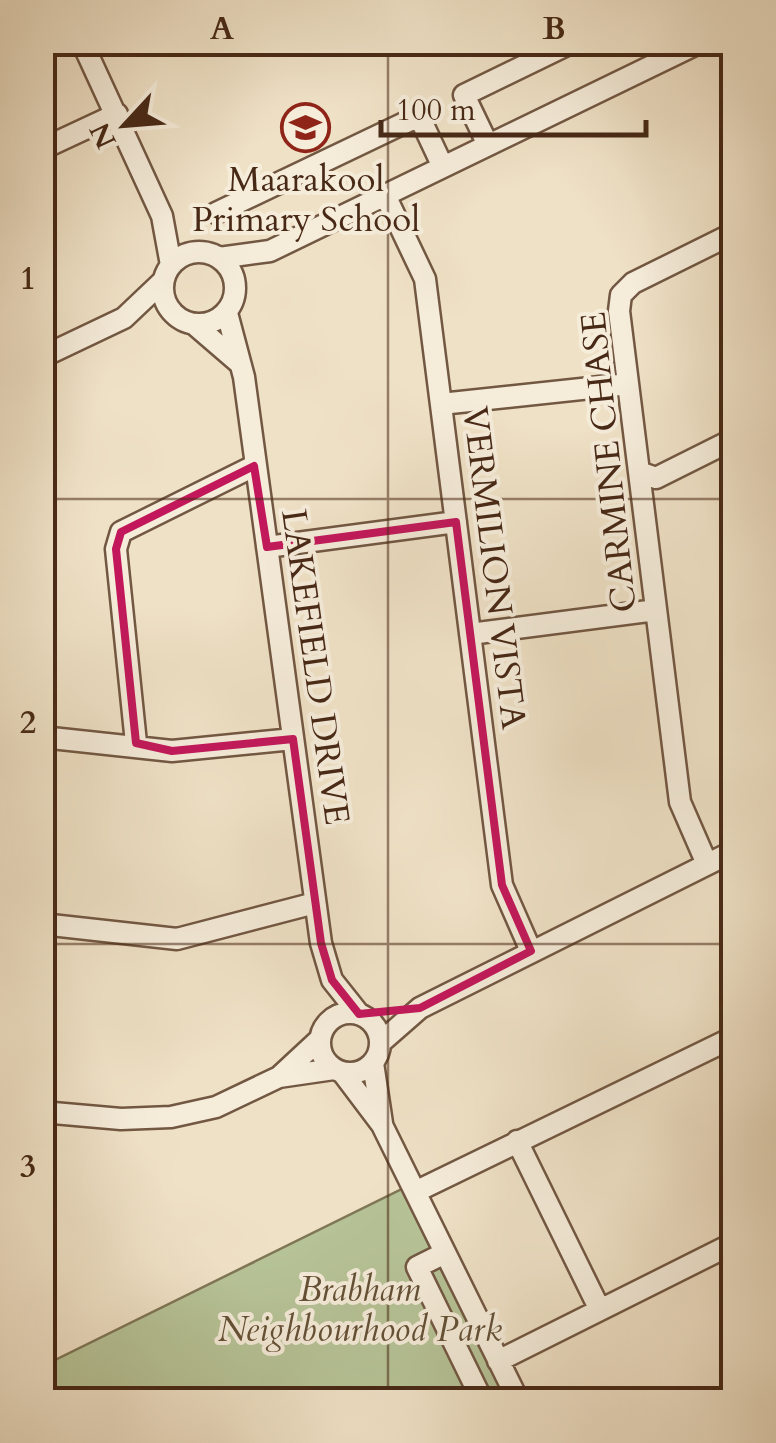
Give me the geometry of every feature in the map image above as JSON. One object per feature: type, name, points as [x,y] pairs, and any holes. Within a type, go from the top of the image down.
[{"type":"street","points":[[488,145],[464,94],[573,42]]},
{"type":"street","points":[[42,356],[124,318],[186,254],[270,251],[488,145],[661,51],[701,42]]},
{"type":"street","points":[[83,43],[162,216],[167,273],[163,294],[174,316]]},
{"type":"street","points":[[42,149],[117,114]]},
{"type":"street","points":[[216,213],[419,116],[443,167]]},
{"type":"street","name":"VERMILION VISTA","points":[[385,195],[425,279],[502,885],[532,951]]},
{"type":"street","points":[[162,216],[230,269],[236,291]]},
{"type":"street","name":"CARMINE CHASE","points":[[708,864],[680,802],[618,310],[621,295],[633,283],[734,233]]},
{"type":"street","points":[[195,325],[218,320],[227,313],[236,291],[270,251]]},
{"type":"street","name":"LAKEFIELD DRIVE","points":[[227,313],[241,370],[315,903],[332,980],[324,1031]]},
{"type":"street","points":[[124,318],[174,316],[195,325],[241,370]]},
{"type":"street","points":[[441,404],[628,384]]},
{"type":"street","points":[[639,472],[656,478],[734,439]]},
{"type":"street","points":[[136,744],[116,549],[121,532],[254,466]]},
{"type":"street","points":[[266,547],[456,522]]},
{"type":"street","points":[[470,634],[656,610]]},
{"type":"street","points":[[42,737],[136,744],[172,751],[293,739]]},
{"type":"street","points":[[280,1077],[343,1014],[362,1016],[420,1008],[734,851]]},
{"type":"street","points":[[42,924],[176,939],[315,903]]},
{"type":"street","name":"LAKEFIELD DRIVE","points":[[332,980],[362,1016]]},
{"type":"street","points":[[42,1112],[121,1119],[171,1117],[216,1108],[280,1077],[338,1071],[358,1073],[420,1008]]},
{"type":"street","points":[[362,1016],[378,1029],[382,1125]]},
{"type":"street","points":[[324,1031],[323,1056],[382,1125],[518,1400]]},
{"type":"street","points":[[415,1192],[734,1036]]},
{"type":"street","points":[[517,1141],[599,1308]]},
{"type":"street","points":[[498,1361],[734,1243]]},
{"type":"street","points":[[445,1253],[416,1267],[482,1400]]},
{"type":"highlighted area","points":[[254,466],[267,547],[456,522],[502,885],[531,951],[420,1008],[359,1014],[332,980],[321,943],[293,739],[172,751],[136,743],[116,549],[121,532]]},
{"type":"green space","name":"Brabham Neighbourhood Park","points":[[402,1189],[508,1400],[43,1400],[43,1366]]},
{"type":"place","name":"Maarakool Primary School","points":[[306,128]]}]
